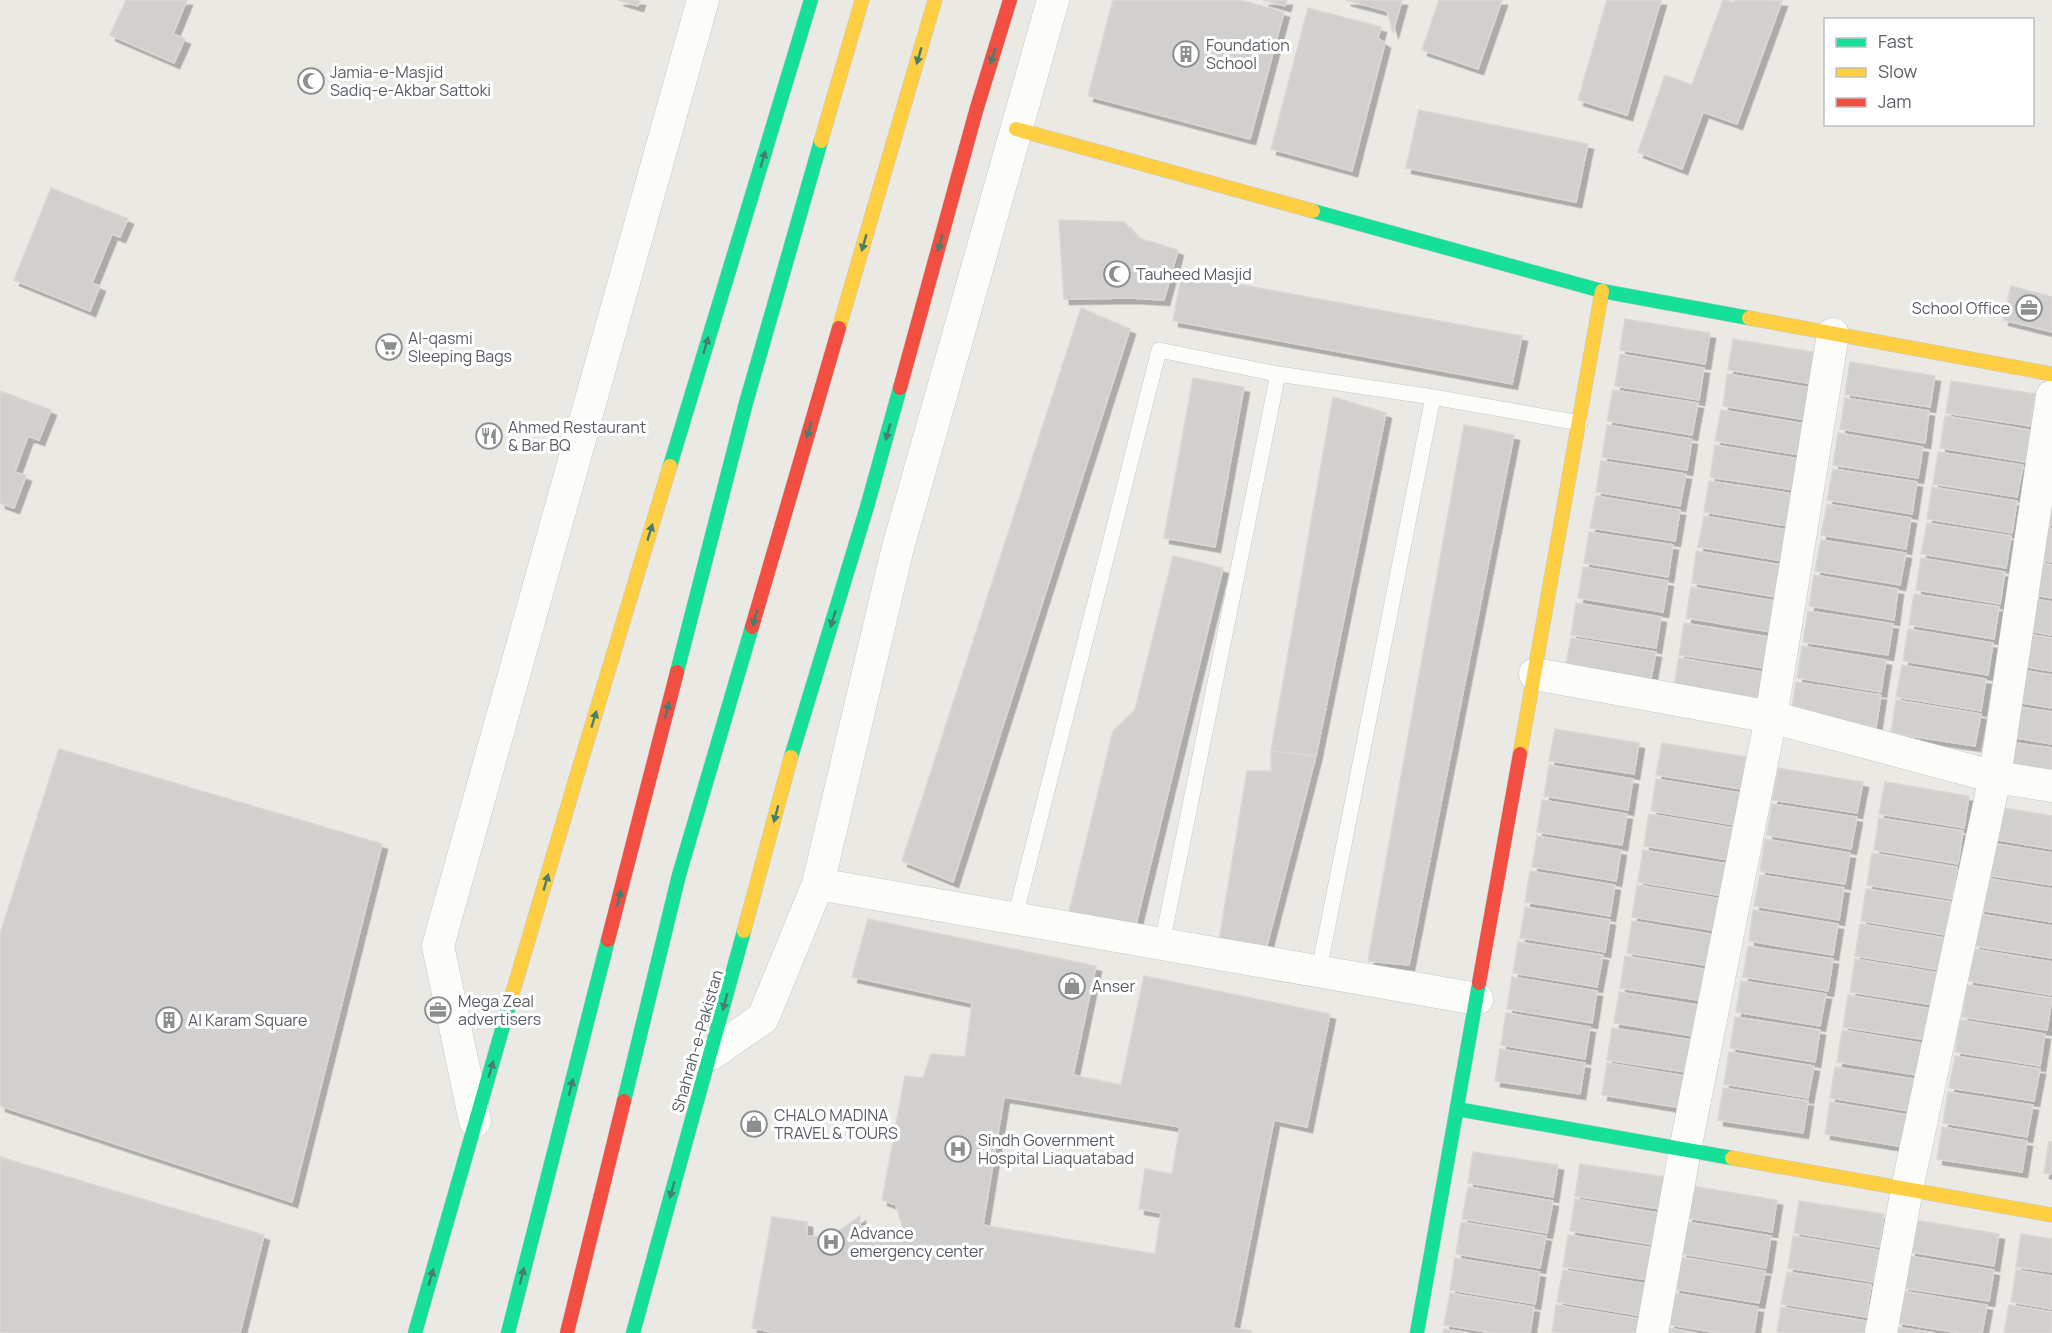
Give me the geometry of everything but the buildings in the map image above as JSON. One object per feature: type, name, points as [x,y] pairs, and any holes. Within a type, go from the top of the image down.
[{"type":"main road","points":[[415,1333],[578,775],[811,0]]},
{"type":"main road","points":[[508,1333],[746,403],[862,0]]},
{"type":"main road","points":[[567,1333],[679,875],[935,0]]},
{"type":"main road","name":"Shahrah-e-Pakistan","points":[[633,1333],[791,757],[867,507],[976,111],[1010,0]]},
{"type":"main road","points":[[1016,129],[1602,291],[2052,375]]},
{"type":"main road","points":[[1417,1333],[1602,291]]},
{"type":"main road","points":[[1457,1109],[2052,1215]]},
{"type":"street","points":[[475,1122],[438,945],[703,0]]},
{"type":"street","points":[[711,1054],[763,1018],[818,884],[897,551],[1053,0]]},
{"type":"street","points":[[1652,1333],[1685,1150],[1771,717],[1833,334]]},
{"type":"street","points":[[1881,1333],[1907,1190],[1995,777],[2052,396]]},
{"type":"street","points":[[1535,674],[1771,717],[1995,777],[2052,786]]},
{"type":"street","points":[[818,884],[1477,999]]},
{"type":"lane","points":[[1015,917],[1159,350],[1278,374],[1432,397],[1580,423]]},
{"type":"lane","points":[[1162,943],[1278,374]]},
{"type":"lane","points":[[1319,970],[1432,397]]},
{"type":"traffic: fast","points":[[670,466],[811,0]]},
{"type":"traffic: fast","points":[[677,672],[746,403],[821,141]]},
{"type":"traffic: fast","points":[[1313,211],[1602,291],[1749,318]]},
{"type":"traffic: fast","points":[[791,757],[867,507],[900,388]]},
{"type":"traffic: fast","points":[[624,1101],[679,875],[752,627]]},
{"type":"traffic: fast","points":[[633,1333],[744,931]]},
{"type":"traffic: fast","points":[[508,1333],[608,940]]},
{"type":"traffic: fast","points":[[1417,1333],[1479,983]]},
{"type":"traffic: fast","points":[[415,1333],[512,995]]},
{"type":"traffic: fast","points":[[1457,1109],[1732,1158]]},
{"type":"traffic: slow","points":[[821,141],[862,0]]},
{"type":"traffic: slow","points":[[839,328],[935,0]]},
{"type":"traffic: slow","points":[[1016,129],[1313,211]]},
{"type":"traffic: slow","points":[[1520,754],[1602,291]]},
{"type":"traffic: slow","points":[[1749,318],[2052,374]]},
{"type":"traffic: slow","points":[[577,775],[670,466]]},
{"type":"traffic: slow","points":[[744,931],[791,757]]},
{"type":"traffic: slow","points":[[512,995],[577,775]]},
{"type":"traffic: slow","points":[[1732,1158],[2052,1215]]},
{"type":"traffic: jam","points":[[900,388],[976,111],[1010,0]]},
{"type":"traffic: jam","points":[[752,627],[839,328]]},
{"type":"traffic: jam","points":[[608,940],[677,672]]},
{"type":"traffic: jam","points":[[1479,983],[1520,754]]},
{"type":"traffic: jam","points":[[567,1333],[624,1101]]},
{"type":"place","name":"Foundation School","points":[[1186,54]]},
{"type":"place","name":"Jamia-e-Masjid Sadiq-e-Akbar Sattoki","points":[[311,81]]},
{"type":"place","name":"Tauheed Masjid","points":[[1117,274]]},
{"type":"place","name":"School Office","points":[[2029,308]]},
{"type":"place","name":"Al-qasmi Sleeping Bags","points":[[389,347]]},
{"type":"place","name":"Ahmed Restaurant & Bar BQ","points":[[489,436]]},
{"type":"place","name":"Anser","points":[[1072,986]]},
{"type":"place","name":"Mega Zeal advertisers","points":[[438,1010]]},
{"type":"place","name":"Al Karam Square","points":[[169,1020]]},
{"type":"place","name":"CHALO MADINA TRAVEL & TOURS","points":[[754,1124]]},
{"type":"place","name":"Sindh Government Hospital Liaquatabad","points":[[958,1149]]},
{"type":"place","name":"Advance emergency center","points":[[831,1242]]}]
